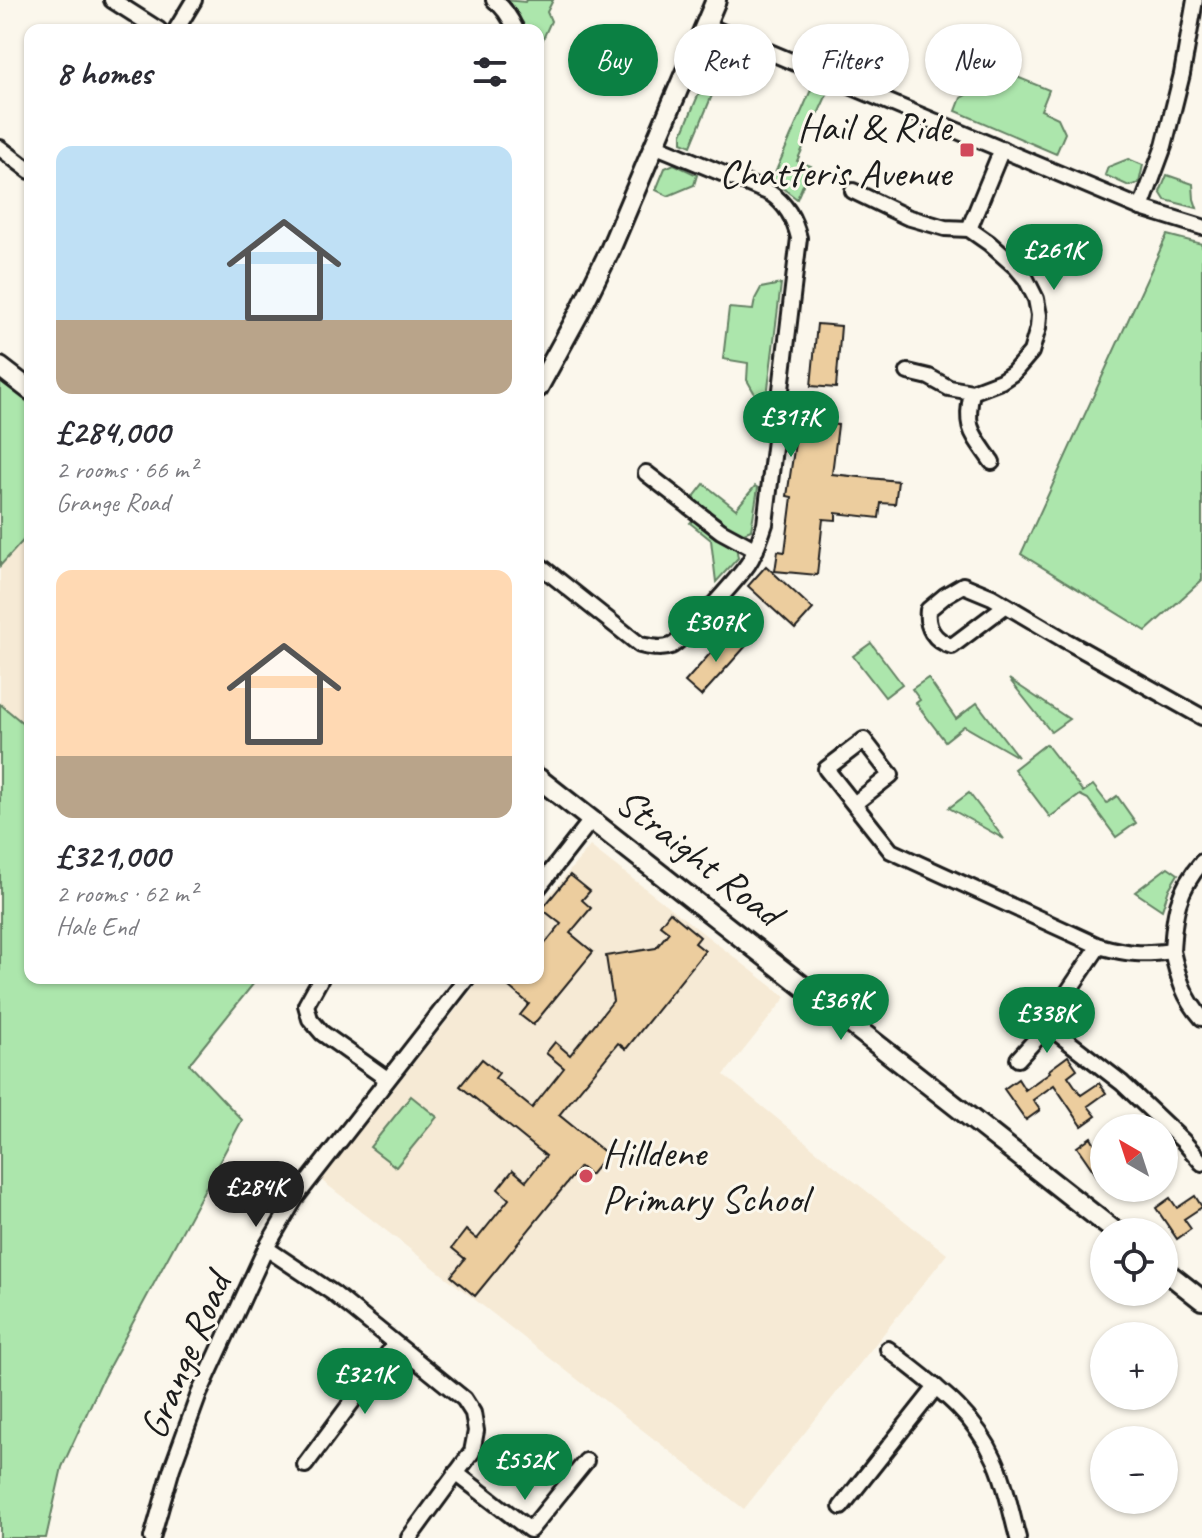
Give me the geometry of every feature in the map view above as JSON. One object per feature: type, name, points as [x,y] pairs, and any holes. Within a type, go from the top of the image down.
[{"type":"street","points":[[112,0],[150,24]]},
{"type":"street","points":[[180,24],[194,0]]},
{"type":"street","points":[[494,0],[513,24]]},
{"type":"street","points":[[705,24],[716,0]]},
{"type":"street","points":[[1141,208],[1164,146],[1182,74],[1195,0]]},
{"type":"street","points":[[776,55],[1141,208],[1202,227]]},
{"type":"street","points":[[544,377],[606,258],[675,96]]},
{"type":"street","points":[[544,569],[640,645],[659,648],[672,646],[686,635],[746,567],[765,524],[799,238],[788,210],[770,193],[654,145]]},
{"type":"street","points":[[0,148],[24,166]]},
{"type":"street","points":[[969,229],[1002,149]]},
{"type":"street","points":[[853,191],[907,217],[945,228],[969,229],[1016,267],[1034,293],[1039,315],[1031,352],[1013,373],[1001,381],[972,392],[949,388],[929,377],[908,372]]},
{"type":"street","points":[[0,367],[24,385]]},
{"type":"street","points":[[972,392],[968,422],[971,432],[992,462]]},
{"type":"street","points":[[646,473],[721,531],[756,550]]},
{"type":"street","points":[[1005,606],[952,646],[937,638],[927,622],[928,610],[946,595],[963,585],[978,590],[1202,717]]},
{"type":"street","points":[[854,804],[891,775],[864,740],[826,769],[891,851],[1099,946],[1135,954],[1172,951]]},
{"type":"street","name":"Straight Road","points":[[544,783],[1098,1218]]},
{"type":"street","points":[[544,880],[592,819]]},
{"type":"street","points":[[1202,862],[1191,874],[1180,898],[1174,917],[1172,951],[1179,981],[1190,1004],[1202,1018]]},
{"type":"street","points":[[1018,1059],[1048,1026],[1099,946]]},
{"type":"street","points":[[317,984],[306,1005],[310,1019],[322,1033],[387,1079]]},
{"type":"street","name":"Grange Road","points":[[152,1538],[172,1468],[199,1394],[266,1248],[296,1197],[462,984]]},
{"type":"street","points":[[1048,1026],[1122,1083],[1202,1163]]},
{"type":"street","points":[[266,1248],[333,1293],[464,1399],[473,1413],[476,1431],[472,1452],[409,1538]]},
{"type":"street","points":[[1178,1281],[1202,1300]]},
{"type":"street","points":[[305,1465],[395,1344]]},
{"type":"street","points":[[888,1349],[970,1417],[997,1463],[1018,1538]]},
{"type":"street","points":[[841,1507],[936,1387]]},
{"type":"street","points":[[456,1473],[530,1530],[586,1461]]},
{"type":"shaded area","points":[[24,540],[24,724],[0,704],[0,566]]},
{"type":"shaded area","name":"Hilldene Primary School","points":[[590,846],[786,997],[724,1075],[947,1254],[744,1509],[321,1180],[476,984],[544,984],[544,902]]},
{"type":"green space","points":[[505,0],[553,0],[547,12],[551,21],[544,37],[544,24],[523,23]]},
{"type":"green space","points":[[1022,79],[1049,90],[1041,110],[1058,118],[1065,133],[1056,154],[956,111],[961,98],[1022,96]]},
{"type":"green space","points":[[698,96],[712,96],[691,146],[682,142],[682,134]]},
{"type":"green space","points":[[808,96],[826,96],[797,161],[811,166],[797,199],[772,180]]},
{"type":"green space","points":[[1128,159],[1143,165],[1139,183],[1129,186],[1105,175],[1108,167]]},
{"type":"green space","points":[[674,164],[697,175],[694,185],[668,196],[656,190],[665,168]]},
{"type":"green space","points":[[1167,175],[1193,184],[1197,208],[1165,200],[1160,192]]},
{"type":"green space","points":[[1167,235],[1202,244],[1202,580],[1146,631],[1021,554]]},
{"type":"green space","points":[[781,284],[767,396],[755,394],[747,380],[748,363],[723,359],[729,308],[753,310],[761,288]]},
{"type":"green space","points":[[0,381],[24,399],[24,540],[0,566]]},
{"type":"green space","points":[[704,484],[736,509],[755,486],[758,488],[751,530],[739,535],[690,502]]},
{"type":"green space","points":[[696,517],[736,545],[738,558],[716,582],[711,540],[690,523]]},
{"type":"green space","points":[[871,643],[902,684],[885,697],[853,656]]},
{"type":"green space","points":[[928,678],[956,719],[977,703],[1018,757],[964,726],[945,741],[916,703],[920,700],[912,689]]},
{"type":"green space","points":[[1009,679],[1069,719],[1051,732]]},
{"type":"green space","points":[[0,704],[24,724],[24,984],[253,984],[189,1064],[242,1120],[103,1378],[62,1467],[46,1538],[0,1538]]},
{"type":"green space","points":[[1046,744],[1083,792],[1093,785],[1107,803],[1117,796],[1136,823],[1116,837],[1088,799],[1080,795],[1050,817],[1014,769]]},
{"type":"green space","points":[[969,793],[1004,839],[949,808]]},
{"type":"green space","points":[[1168,867],[1178,874],[1162,910],[1135,892]]},
{"type":"green space","points":[[411,1096],[437,1117],[396,1167],[370,1147]]},
{"type":"building","points":[[817,324],[841,326],[836,388],[811,386]]},
{"type":"building","points":[[816,423],[838,425],[832,474],[898,481],[895,504],[881,503],[879,518],[836,513],[836,520],[823,519],[817,575],[775,571],[778,551],[785,552],[792,497],[787,496],[797,430],[815,433]]},
{"type":"building","points":[[766,566],[813,609],[795,629],[748,586]]},
{"type":"building","points":[[730,631],[746,646],[701,696],[685,682]]},
{"type":"building","points":[[570,875],[590,891],[582,900],[591,908],[570,933],[593,952],[533,1025],[520,1015],[529,1004],[509,987],[512,984],[544,984],[544,945],[561,924],[544,911]]},
{"type":"building","points":[[670,912],[700,937],[695,943],[705,951],[626,1049],[618,1043],[559,1115],[607,1154],[590,1175],[580,1167],[475,1296],[451,1276],[465,1259],[452,1248],[466,1230],[477,1239],[509,1199],[498,1189],[513,1170],[526,1181],[546,1156],[460,1086],[482,1059],[499,1073],[495,1078],[532,1108],[564,1068],[546,1053],[555,1042],[570,1055],[613,1001],[606,956],[656,948],[669,932],[660,925]]},
{"type":"building","points":[[1068,1056],[1077,1069],[1068,1076],[1081,1095],[1099,1083],[1106,1093],[1088,1106],[1094,1114],[1090,1114],[1090,1120],[1082,1126],[1054,1085],[1033,1100],[1040,1110],[1026,1120],[1004,1089],[1018,1079],[1025,1090]]},
{"type":"building","points":[[1090,1138],[1090,1166],[1077,1147]]},
{"type":"building","points":[[1195,1196],[1202,1207],[1184,1219],[1191,1229],[1178,1238],[1178,1218],[1163,1218],[1156,1208],[1164,1202],[1173,1202],[1177,1208]]},
{"type":"place","name":"Hail & Ride Chatteris Avenue","points":[[967,150]]},
{"type":"place","name":"Hilldene Primary School","points":[[586,1176]]}]
